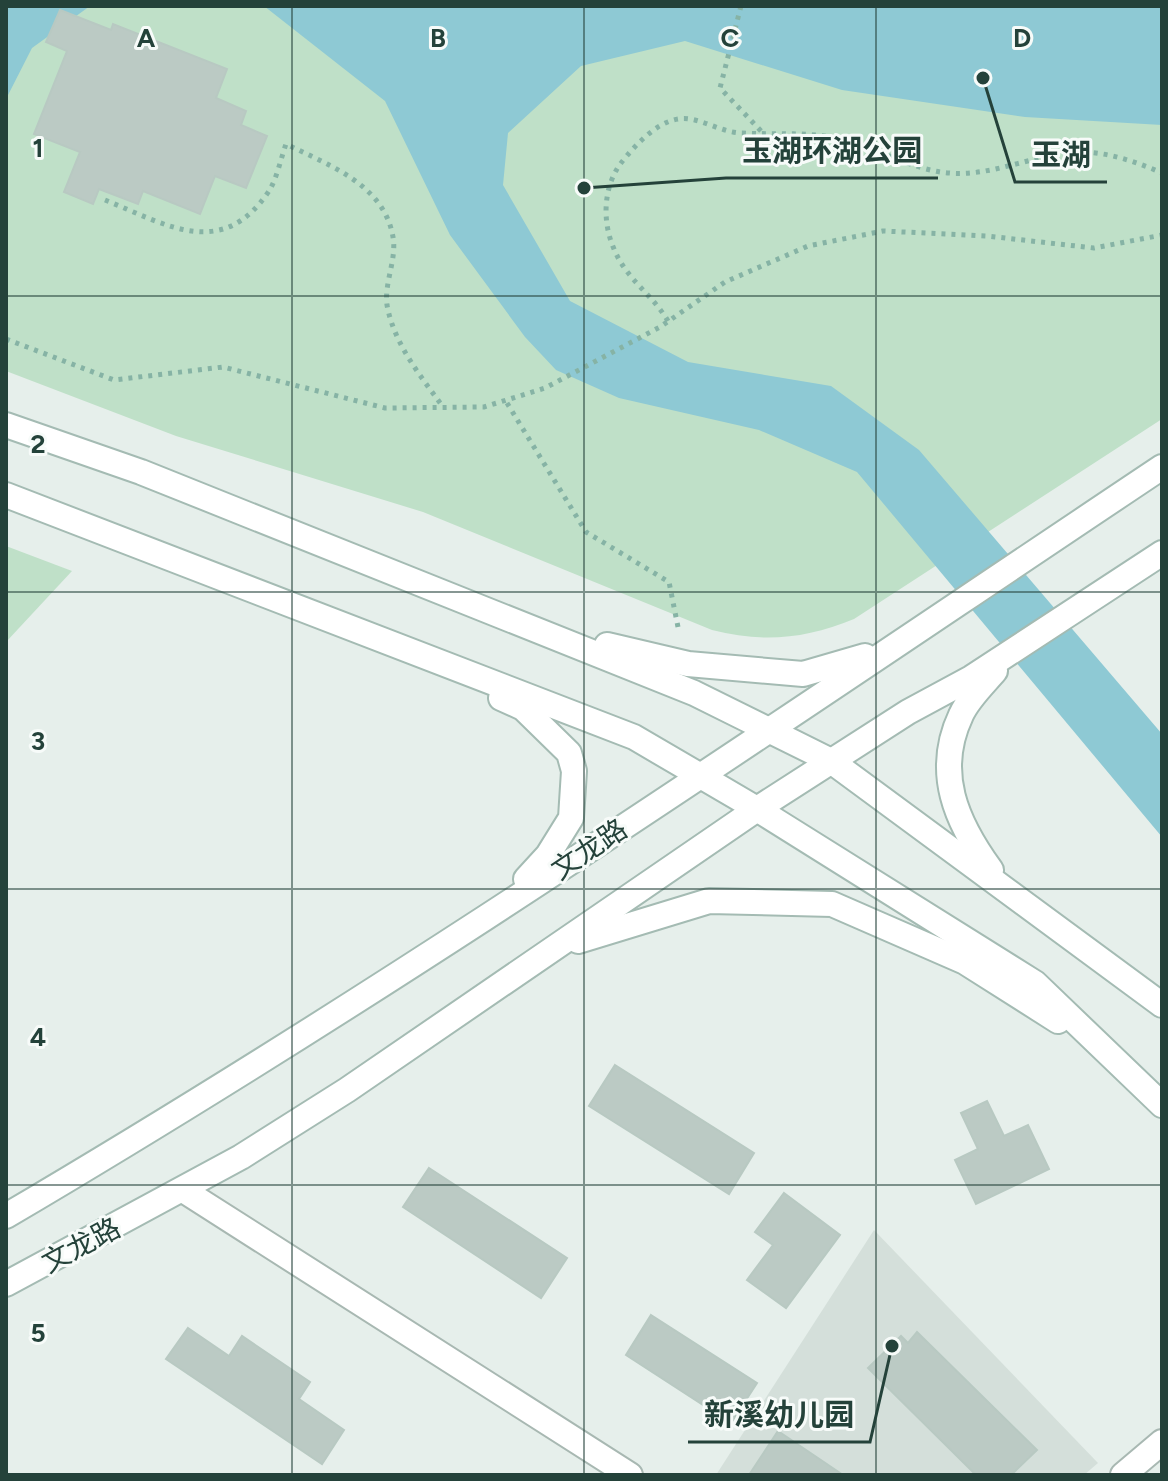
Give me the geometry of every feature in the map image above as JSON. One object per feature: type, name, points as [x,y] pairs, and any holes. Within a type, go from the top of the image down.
[{"type":"main road","points":[[17,430],[141,472],[694,693],[765,731],[831,761],[1162,1005]]},
{"type":"main road","name":"文龙路","points":[[6,1216],[128,1144],[496,910],[1162,467]]},
{"type":"main road","points":[[6,495],[634,737],[757,809],[1035,983],[1162,1105]]},
{"type":"main road","name":"文龙路","points":[[6,1284],[183,1190],[347,1090],[757,809],[1006,656],[1162,553]]},
{"type":"main road","points":[[508,619],[688,664],[803,674],[890,648]]},
{"type":"main road","points":[[332,620],[523,708],[569,753],[574,771],[571,818],[548,855],[496,910]]},
{"type":"main road","points":[[1004,888],[966,835],[950,790],[949,751],[961,713],[1006,656]]},
{"type":"main road","points":[[553,949],[709,901],[832,904],[965,962],[1105,1051]]},
{"type":"main road","points":[[183,1190],[630,1475]]},
{"type":"main road","points":[[1123,1475],[1162,1442]]},
{"type":"path","points":[[741,6],[720,88],[762,132]]},
{"type":"path","points":[[668,321],[658,304],[631,281],[613,249],[606,221],[607,193],[618,167],[655,129],[687,118],[741,134],[784,131],[845,140],[928,170],[951,174],[1081,152],[1139,163],[1162,173]]},
{"type":"path","points":[[105,200],[179,230],[208,235],[238,224],[270,189],[286,144],[353,177],[378,203],[393,237],[387,303],[402,350],[443,407]]},
{"type":"path","points":[[6,339],[114,380],[223,367],[385,408],[507,403],[545,388],[660,327],[725,282],[808,246],[883,231],[987,236],[1094,248],[1162,235]]},
{"type":"path","points":[[507,403],[586,532],[669,582],[678,627]]},
{"type":"shaded area","points":[[874,1230],[1098,1463],[1084,1475],[716,1475]]},
{"type":"green space","points":[[6,6],[1162,6],[1162,419],[854,619],[819,631],[784,637],[749,637],[712,630],[423,512],[176,436],[6,371]]},
{"type":"green space","points":[[6,546],[72,571],[6,642]]},
{"type":"water","points":[[6,6],[90,6],[32,48],[6,99]]},
{"type":"water","points":[[264,6],[1162,6],[1162,125],[1025,117],[842,90],[685,41],[581,66],[508,133],[503,185],[570,301],[688,362],[831,386],[919,450],[1162,734],[1162,837],[857,472],[759,430],[619,398],[556,370],[525,337],[450,235],[385,101]]},
{"type":"building","points":[[60,10],[111,30],[113,24],[227,69],[216,98],[246,111],[241,125],[267,136],[246,188],[215,176],[200,214],[143,191],[138,204],[99,189],[93,204],[64,192],[80,152],[34,134],[67,51],[46,42]]},
{"type":"building","points":[[615,1065],[754,1153],[729,1194],[589,1106]]},
{"type":"building","points":[[987,1101],[1004,1136],[1028,1125],[1049,1169],[976,1204],[955,1160],[978,1149],[961,1113]]},
{"type":"building","points":[[429,1168],[567,1258],[541,1298],[403,1207]]},
{"type":"building","points":[[784,1193],[840,1235],[786,1308],[747,1280],[773,1245],[755,1232]]},
{"type":"building","points":[[651,1315],[757,1383],[731,1423],[626,1355]]},
{"type":"building","points":[[188,1328],[229,1356],[242,1336],[310,1382],[299,1399],[344,1430],[322,1464],[166,1359]]},
{"type":"building","points":[[917,1332],[1037,1450],[1011,1475],[976,1475],[868,1368],[901,1336],[908,1343]]},
{"type":"building","points":[[778,1431],[843,1475],[749,1475]]},
{"type":"place","name":"玉湖","points":[[983,78]]},
{"type":"place","name":"玉湖环湖公园","points":[[584,188]]},
{"type":"place","name":"新溪幼儿园","points":[[892,1346]]}]
